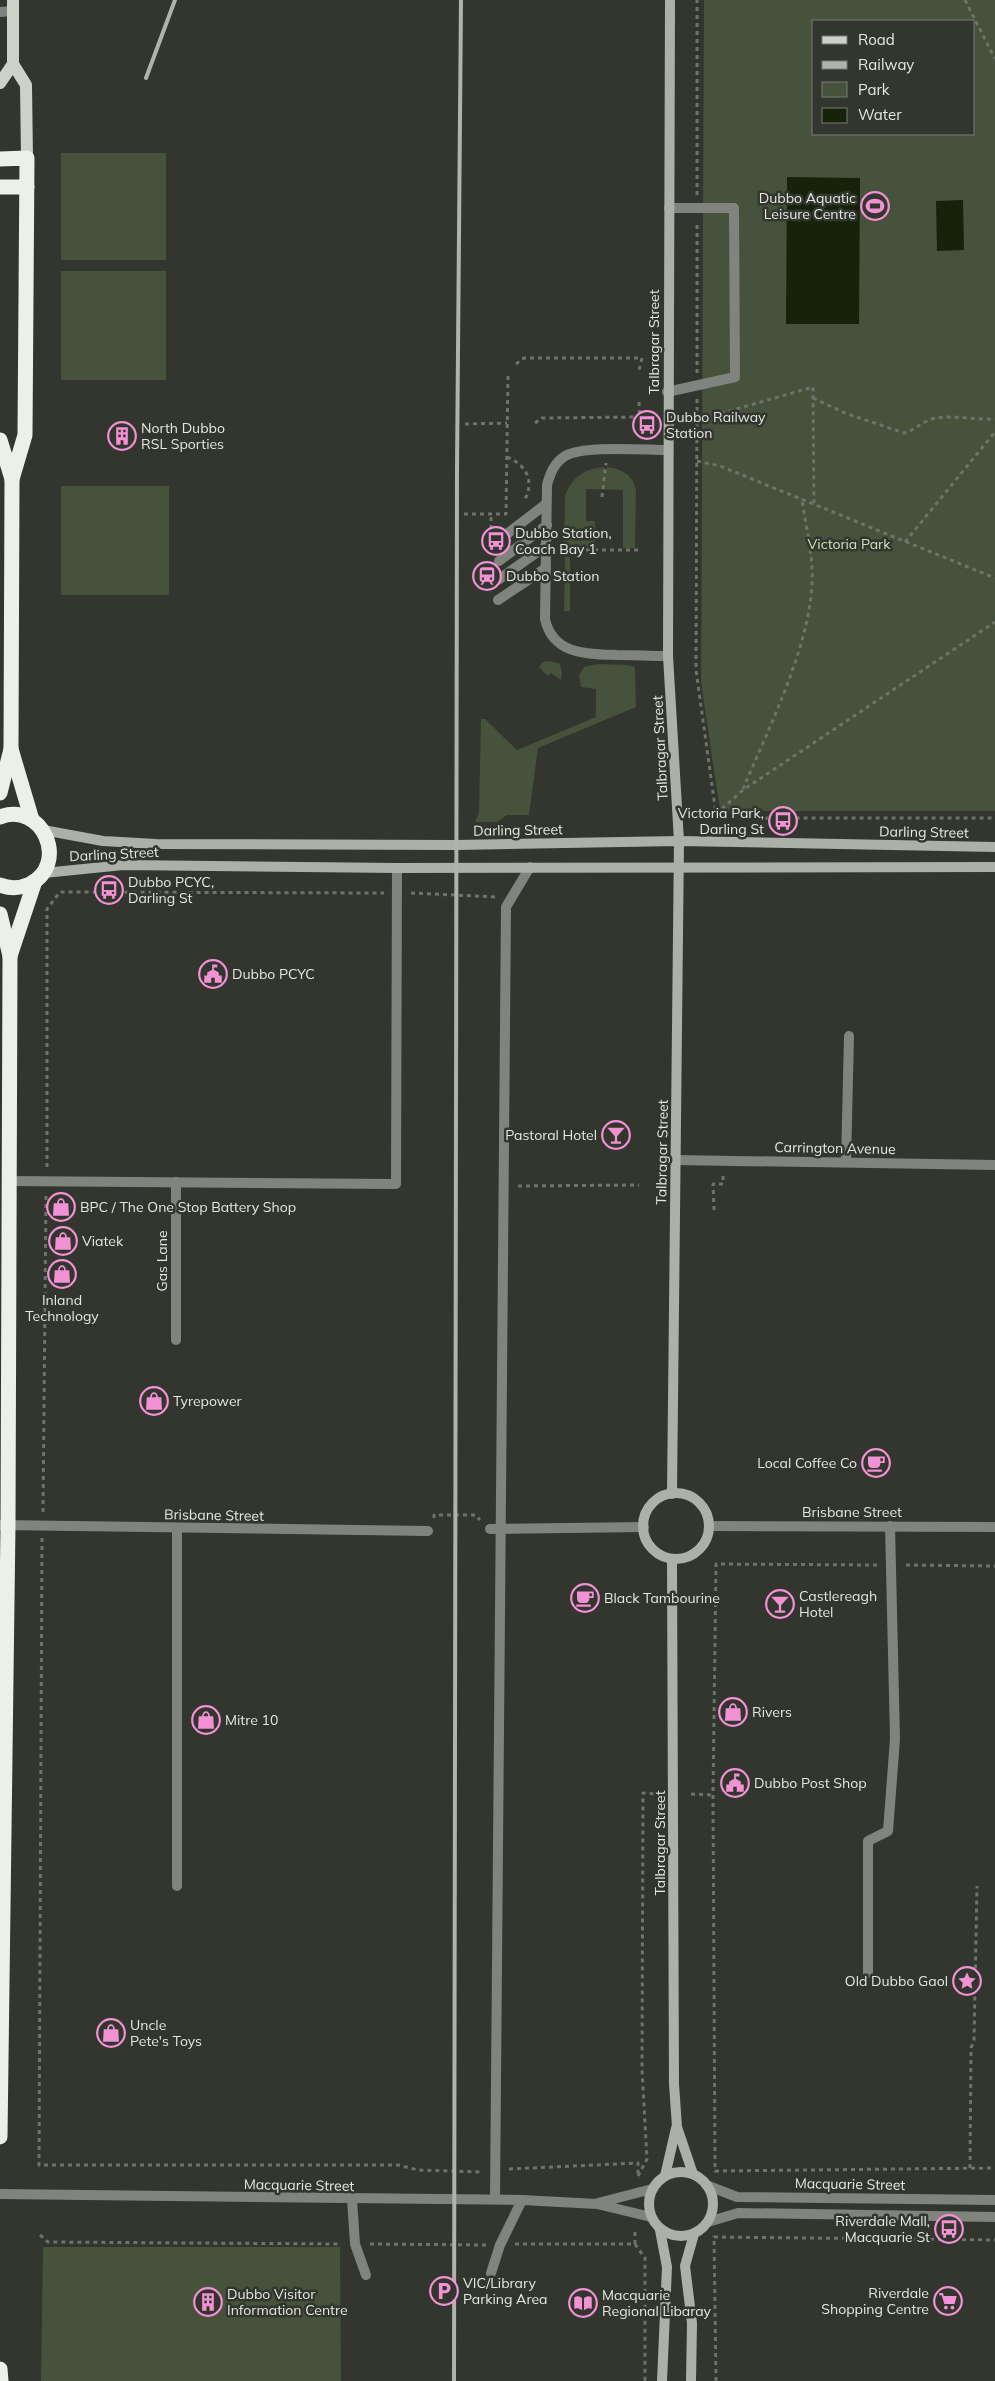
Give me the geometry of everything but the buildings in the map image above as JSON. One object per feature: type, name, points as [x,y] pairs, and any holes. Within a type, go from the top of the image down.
[{"type":"highway","points":[[0,159],[27,158],[24,435],[12,479],[11,749],[0,793]]},
{"type":"highway","points":[[0,187],[27,188]]},
{"type":"highway","points":[[0,440],[12,479]]},
{"type":"highway","points":[[11,749],[32,820]]},
{"type":"highway","points":[[0,817],[12,815],[32,820],[44,830],[50,851],[10,956]]},
{"type":"highway","points":[[0,885],[14,888],[25,886],[40,877]]},
{"type":"highway","points":[[0,914],[10,956],[5,1165],[9,1182],[4,1525],[0,2137]]},
{"type":"highway","points":[[0,2369],[1,2381]]},
{"type":"main road","points":[[9,8],[12,64],[26,85],[27,158]]},
{"type":"main road","points":[[0,83],[12,64]]},
{"type":"street","name":"Talbragar Street","points":[[670,0],[667,392],[668,656],[679,841],[672,1494]]},
{"type":"street","points":[[667,392],[735,377],[734,208],[669,208]]},
{"type":"street","points":[[668,450],[583,450],[565,456],[553,468],[549,477],[546,504],[547,628],[554,639],[564,647],[589,654],[668,656]]},
{"type":"street","points":[[499,540],[546,504]]},
{"type":"street","points":[[499,561],[546,525]]},
{"type":"street","points":[[498,580],[546,546]]},
{"type":"street","points":[[498,600],[546,568]]},
{"type":"street","name":"Darling Street","points":[[44,830],[103,841],[156,844],[457,845],[679,841],[995,847]]},
{"type":"street","name":"Darling Street","points":[[40,877],[123,865],[397,868],[995,867]]},
{"type":"street","points":[[495,2199],[506,907],[530,867]]},
{"type":"street","points":[[9,1182],[396,1184],[397,868]]},
{"type":"street","points":[[846,1162],[848,1036]]},
{"type":"street","name":"Carrington Avenue","points":[[675,1160],[995,1165]]},
{"type":"street","name":"Gas Lane","points":[[176,1182],[176,1340]]},
{"type":"street","points":[[672,1494],[681,1494],[698,1501],[708,1517],[709,1526],[707,1537],[698,1551],[683,1558],[672,1559],[663,1556],[649,1544],[644,1527],[644,1519],[652,1505],[664,1496],[672,1494]]},
{"type":"street","name":"Brisbane Street","points":[[4,1525],[428,1532]]},
{"type":"street","name":"Brisbane Street","points":[[709,1526],[995,1527]]},
{"type":"street","points":[[868,1973],[868,1841],[888,1831],[895,1739],[890,1526]]},
{"type":"street","points":[[490,1529],[644,1527]]},
{"type":"street","points":[[177,1529],[177,1886]]},
{"type":"street","name":"Talbragar Street","points":[[672,1559],[674,2084],[677,2127],[693,2174]]},
{"type":"street","name":"Talbragar Street","points":[[665,2176],[677,2127]]},
{"type":"street","points":[[662,2381],[667,2267],[660,2230],[651,2217],[649,2198],[652,2189],[665,2176],[674,2172],[693,2174],[706,2185],[713,2203],[708,2222]]},
{"type":"street","name":"Macquarie Street","points":[[706,2185],[737,2197],[995,2200]]},
{"type":"street","name":"Macquarie Street","points":[[598,2204],[652,2189]]},
{"type":"street","name":"Macquarie Street","points":[[0,2194],[495,2199],[598,2204],[651,2217]]},
{"type":"street","points":[[352,2199],[355,2244],[366,2275]]},
{"type":"street","points":[[491,2273],[500,2245],[522,2200]]},
{"type":"street","points":[[660,2230],[676,2237],[694,2234],[708,2222],[738,2213],[995,2217]]},
{"type":"street","points":[[691,2381],[692,2323],[685,2266],[694,2234]]},
{"type":"street","points":[[0,2360],[4,2381]]},
{"type":"path","points":[[697,0],[698,420],[696,670],[716,814]]},
{"type":"path","points":[[965,0],[995,59]]},
{"type":"path","points":[[516,364],[524,358],[642,358],[639,370]]},
{"type":"path","points":[[506,514],[508,376]]},
{"type":"path","points":[[698,420],[813,387],[814,505]]},
{"type":"path","points":[[813,398],[845,413],[904,433],[912,431],[920,423],[936,418],[995,419]]},
{"type":"path","points":[[639,402],[640,432]]},
{"type":"path","points":[[535,423],[542,418],[640,417]]},
{"type":"path","points":[[464,424],[507,423]]},
{"type":"path","points":[[905,542],[995,432]]},
{"type":"path","points":[[507,457],[521,465],[528,475],[529,492],[521,506]]},
{"type":"path","points":[[697,461],[720,466],[995,578]]},
{"type":"path","points":[[602,497],[606,464]]},
{"type":"path","points":[[743,790],[798,656],[808,618],[812,569],[802,500]]},
{"type":"path","points":[[464,514],[506,514],[513,512]]},
{"type":"path","points":[[562,550],[641,550]]},
{"type":"path","points":[[716,814],[743,790],[995,622]]},
{"type":"path","points":[[716,814],[728,818],[995,818]]},
{"type":"path","points":[[512,896],[479,898],[397,893],[60,892],[47,909],[45,1463],[41,1575],[39,2165],[398,2165],[418,2170],[495,2170],[638,2163],[637,2193]]},
{"type":"path","points":[[714,1210],[713,1184],[723,1184],[723,1173]]},
{"type":"path","points":[[505,1186],[639,1185]]},
{"type":"path","points":[[428,1532],[434,1531],[434,1515],[475,1515],[490,1529]]},
{"type":"path","points":[[995,1566],[716,1564],[714,1794],[715,2171],[995,2168]]},
{"type":"path","points":[[638,2178],[647,2159],[642,2070],[643,1793],[657,1794]]},
{"type":"path","points":[[691,1794],[714,1794]]},
{"type":"path","points":[[970,2168],[971,2048],[974,2040],[977,1886]]},
{"type":"path","points":[[636,2213],[635,2244],[645,2258],[645,2381]]},
{"type":"path","points":[[40,2235],[48,2242],[635,2244]]},
{"type":"path","points":[[716,2381],[714,2237],[995,2240]]},
{"type":"green space","name":"Victoria Park","points":[[704,0],[995,0],[995,811],[720,811],[701,682]]},
{"type":"green space","points":[[61,153],[166,153],[166,260],[61,260]]},
{"type":"green space","points":[[61,271],[166,271],[166,380],[61,380]]},
{"type":"green space","points":[[604,467],[604,472],[607,471],[607,467],[622,471],[635,485],[635,548],[623,548],[623,490],[586,489],[586,521],[595,521],[595,548],[564,548],[565,496],[568,489],[580,475],[590,470]]},
{"type":"green space","points":[[61,486],[169,486],[169,595],[61,595]]},
{"type":"green space","points":[[565,557],[570,557],[570,611],[564,611]]},
{"type":"green space","points":[[550,661],[560,664],[561,680],[551,673],[548,676],[539,667],[543,662]]},
{"type":"green space","points":[[598,664],[635,667],[636,707],[538,748],[529,815],[507,815],[497,822],[475,822],[479,812],[481,719],[485,719],[517,750],[596,717],[596,689],[581,687],[579,675],[584,667]]},
{"type":"green space","points":[[43,2247],[340,2247],[341,2381],[41,2381]]},
{"type":"water","points":[[787,177],[860,178],[859,324],[786,324]]},
{"type":"water","points":[[963,200],[964,250],[937,251],[936,201]]},
{"type":"railway","points":[[146,78],[175,0]]},
{"type":"railway","points":[[454,2381],[457,468],[461,0]]},
{"type":"place","name":"Dubbo Aquatic Leisure Centre","points":[[875,206]]},
{"type":"place","name":"Dubbo Railway Station","points":[[647,425]]},
{"type":"place","name":"North Dubbo RSL Sporties","points":[[122,436]]},
{"type":"place","name":"Dubbo Station, Coach Bay 1","points":[[496,541]]},
{"type":"place","name":"Dubbo Station","points":[[487,576]]},
{"type":"place","name":"Victoria Park, Darling St","points":[[783,821]]},
{"type":"place","name":"Dubbo PCYC, Darling St","points":[[109,890]]},
{"type":"place","name":"Dubbo PCYC","points":[[213,974]]},
{"type":"place","name":"Pastoral Hotel","points":[[616,1135]]},
{"type":"place","name":"BPC / The One Stop Battery Shop","points":[[61,1207]]},
{"type":"place","name":"Viatek","points":[[63,1241]]},
{"type":"place","name":"Inland Technology","points":[[62,1274]]},
{"type":"place","name":"Tyrepower","points":[[154,1401]]},
{"type":"place","name":"Local Coffee Co","points":[[876,1463]]},
{"type":"place","name":"Black Tambourine","points":[[585,1598]]},
{"type":"place","name":"Castlereagh Hotel","points":[[780,1604]]},
{"type":"place","name":"Rivers","points":[[733,1712]]},
{"type":"place","name":"Mitre 10","points":[[206,1720]]},
{"type":"place","name":"Dubbo Post Shop","points":[[735,1783]]},
{"type":"place","name":"Old Dubbo Gaol","points":[[967,1981]]},
{"type":"place","name":"Uncle Pete's Toys","points":[[111,2033]]},
{"type":"place","name":"Riverdale Mall, Macquarie St","points":[[949,2229]]},
{"type":"place","name":"VIC/Library Parking Area","points":[[444,2291]]},
{"type":"place","name":"Riverdale Shopping Centre","points":[[948,2301]]},
{"type":"place","name":"Dubbo Visitor Information Centre","points":[[208,2302]]},
{"type":"place","name":"Macquarie Regional Libaray","points":[[583,2303]]}]
